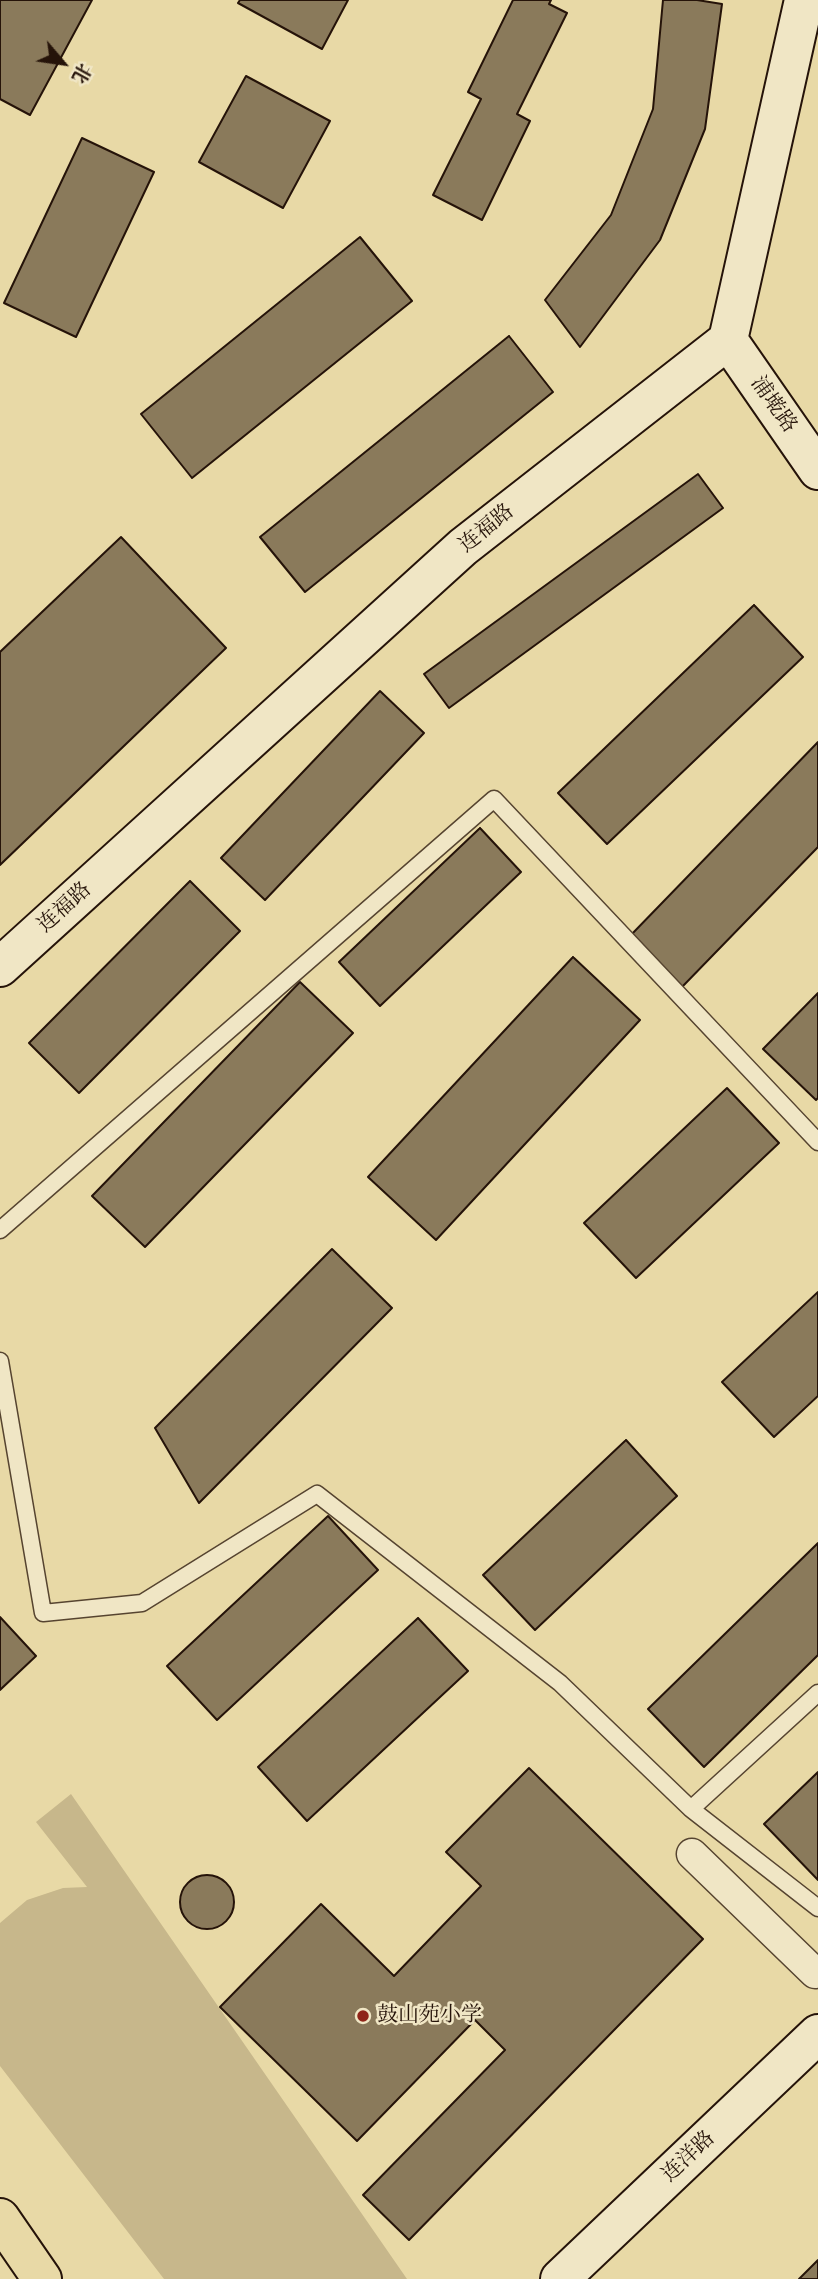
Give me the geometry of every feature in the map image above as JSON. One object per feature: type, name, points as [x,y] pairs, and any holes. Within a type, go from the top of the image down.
[{"type":"main road","points":[[0,2218],[42,2279]]},
{"type":"street","points":[[728,340],[804,0]]},
{"type":"street","name":"浦墘路","points":[[728,340],[818,470]]},
{"type":"street","name":"连福路","points":[[0,967],[463,547],[728,340]]},
{"type":"street","points":[[692,1854],[815,1973]]},
{"type":"street","name":"连洋路","points":[[560,2279],[818,2034]]},
{"type":"lane","points":[[0,1230],[494,799],[818,1142]]},
{"type":"lane","points":[[0,1361],[43,1613],[142,1603],[317,1494],[560,1683],[691,1809],[818,1908]]},
{"type":"lane","points":[[691,1809],[818,1693]]},
{"type":"shaded area","points":[[71,1794],[407,2279],[164,2279],[0,2066],[0,1923],[27,1900],[63,1888],[87,1887],[36,1822]]},
{"type":"building","points":[[0,0],[92,0],[30,115],[0,99]]},
{"type":"building","points":[[240,0],[348,0],[322,49],[238,3]]},
{"type":"building","points":[[513,0],[551,0],[549,4],[567,13],[517,114],[530,121],[482,220],[433,195],[481,99],[468,92]]},
{"type":"building","points":[[663,0],[697,0],[722,4],[705,129],[660,240],[580,347],[545,300],[611,215],[653,109]]},
{"type":"building","points":[[246,76],[330,121],[283,208],[199,162]]},
{"type":"building","points":[[82,138],[154,172],[76,337],[4,303]]},
{"type":"building","points":[[360,237],[412,301],[192,478],[141,414]]},
{"type":"building","points":[[509,336],[553,392],[305,592],[260,537]]},
{"type":"building","points":[[698,474],[723,508],[449,708],[424,674]]},
{"type":"building","points":[[121,537],[226,648],[0,865],[0,652]]},
{"type":"building","points":[[754,605],[803,657],[607,844],[558,793]]},
{"type":"building","points":[[380,691],[424,733],[265,900],[221,858]]},
{"type":"building","points":[[818,742],[818,847],[682,987],[630,936]]},
{"type":"building","points":[[480,828],[521,872],[380,1006],[339,962]]},
{"type":"building","points":[[190,881],[240,931],[79,1093],[29,1043]]},
{"type":"building","points":[[573,957],[640,1020],[436,1240],[368,1177]]},
{"type":"building","points":[[300,982],[353,1033],[145,1247],[92,1196]]},
{"type":"building","points":[[818,993],[818,1098],[816,1100],[763,1049]]},
{"type":"building","points":[[727,1088],[779,1143],[636,1278],[584,1223]]},
{"type":"building","points":[[332,1249],[392,1308],[199,1503],[155,1428]]},
{"type":"building","points":[[818,1292],[818,1396],[774,1437],[722,1382]]},
{"type":"building","points":[[626,1440],[677,1496],[535,1630],[483,1575]]},
{"type":"building","points":[[328,1516],[378,1570],[217,1720],[167,1666]]},
{"type":"building","points":[[818,1543],[818,1655],[704,1767],[648,1709]]},
{"type":"building","points":[[0,1617],[36,1656],[0,1690]]},
{"type":"building","points":[[418,1618],[468,1671],[307,1821],[258,1767]]},
{"type":"building","points":[[529,1768],[703,1939],[409,2240],[363,2195],[505,2050],[475,2020],[357,2141],[220,2007],[321,1904],[394,1976],[481,1886],[446,1852]]},
{"type":"building","points":[[818,1772],[818,1880],[764,1824]]},
{"type":"building","points":[[207,1875],[226,1883],[234,1902],[226,1921],[207,1929],[188,1921],[180,1902],[188,1883]]},
{"type":"building","points":[[818,2260],[818,2279],[799,2279]]},
{"type":"place","name":"鼓山苑小学","points":[[363,2016]]}]
